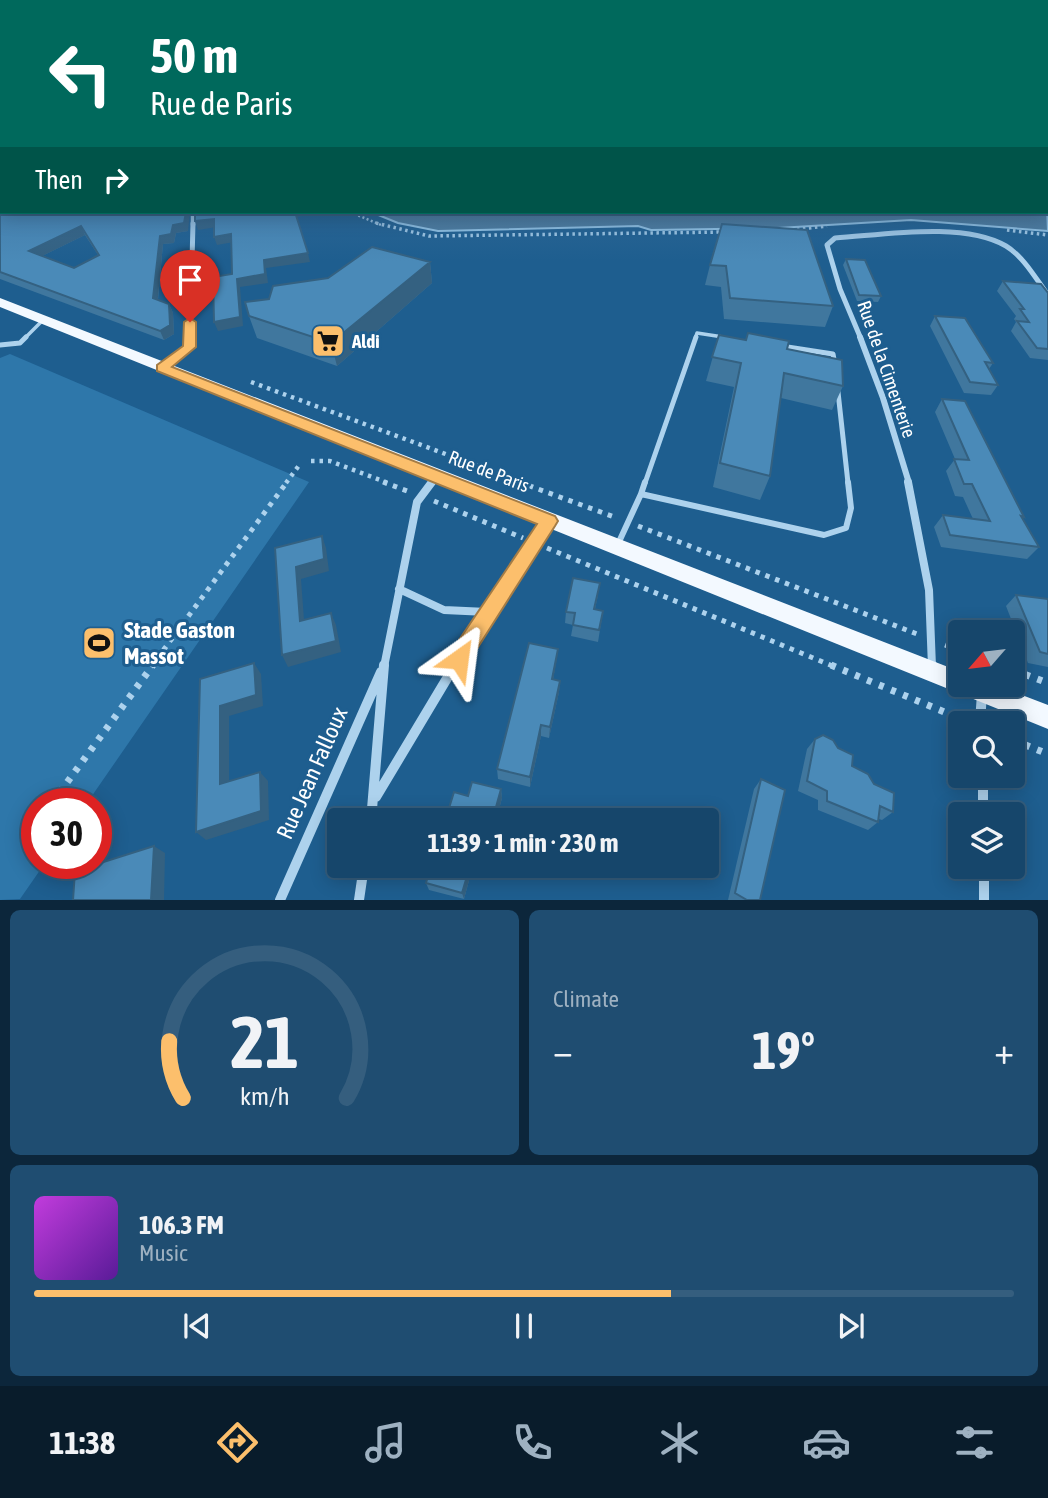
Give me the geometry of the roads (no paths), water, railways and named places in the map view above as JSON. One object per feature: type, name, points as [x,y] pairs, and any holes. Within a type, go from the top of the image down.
[{"type":"main road","name":"Rue de Paris","points":[[0,302],[948,679]]},
{"type":"main road","name":"Rue de Paris","points":[[995,697],[1048,717]]},
{"type":"street","points":[[162,368],[190,347],[193,214]]},
{"type":"street","name":"Rue de la Cimenterie","points":[[932,673],[933,640],[916,505],[870,361],[827,245],[835,238],[918,234],[956,234],[993,240],[1009,248],[1048,295]]},
{"type":"street","name":"Rue Jean Falloux","points":[[373,808],[384,664],[417,502],[436,477]]},
{"type":"street","name":"Rue Jean Falloux","points":[[374,800],[487,612],[549,521]]},
{"type":"street","points":[[399,589],[444,610],[487,612]]},
{"type":"street","name":"Rue Jean Falloux","points":[[279,900],[384,664]]},
{"type":"street","points":[[359,900],[362,878]]},
{"type":"street","points":[[984,879],[984,900]]},
{"type":"lane","points":[[0,345],[20,343],[44,319]]},
{"type":"lane","points":[[616,547],[640,495],[697,333],[724,337]]},
{"type":"lane","points":[[779,346],[834,354],[835,367]]},
{"type":"lane","points":[[640,495],[824,535],[846,528],[851,508],[836,380]]},
{"type":"place","name":"Aldi","points":[[328,341]]},
{"type":"place","name":"Stade Gaston Massot","points":[[99,643]]}]
